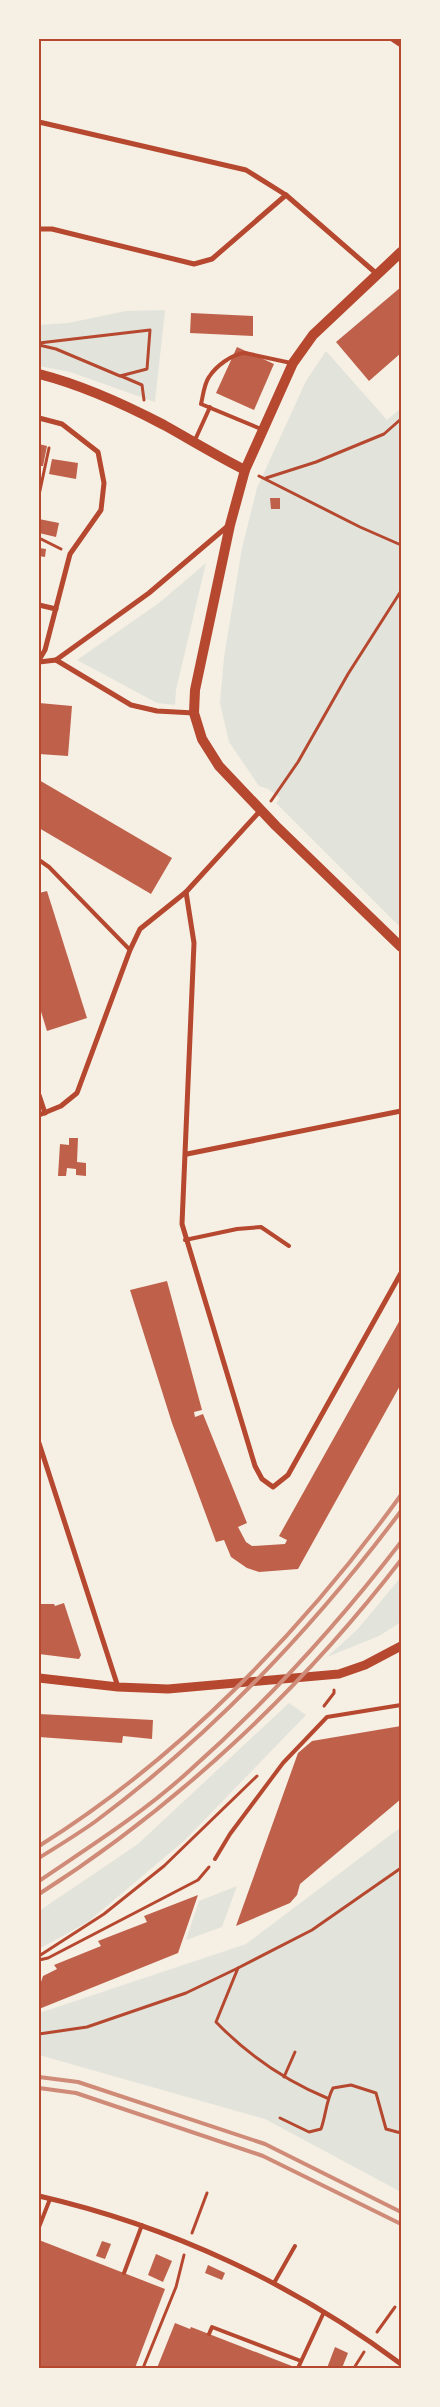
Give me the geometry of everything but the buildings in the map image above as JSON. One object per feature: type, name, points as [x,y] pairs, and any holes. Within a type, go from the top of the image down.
[{"type":"main road","points":[[401,252],[313,335],[293,363],[245,470],[230,525],[196,690],[194,713],[202,740],[219,766],[260,811],[401,947]]},
{"type":"main road","points":[[39,374],[68,382],[146,417],[194,442],[210,453],[245,470]]},
{"type":"street","points":[[392,39],[401,45]]},
{"type":"street","points":[[39,122],[246,170],[286,195],[377,274]]},
{"type":"street","points":[[39,229],[52,229],[194,264],[212,259],[286,195]]},
{"type":"street","points":[[39,418],[62,424],[98,452],[104,484],[101,510],[70,554],[45,650],[39,661]]},
{"type":"street","points":[[39,661],[56,660],[149,593],[230,525]]},
{"type":"street","points":[[39,605],[56,609]]},
{"type":"street","points":[[56,660],[131,705],[157,712],[194,713]]},
{"type":"street","points":[[39,1095],[42,1114],[61,1106],[77,1093],[130,950],[140,929],[186,892],[260,811]]},
{"type":"street","points":[[186,892],[194,944],[187,1154],[182,1224],[185,1240],[255,1466],[262,1479],[273,1487],[288,1475],[401,1273]]},
{"type":"street","points":[[187,1154],[401,1111]]},
{"type":"street","points":[[39,1443],[118,1687]]},
{"type":"street","points":[[39,1678],[118,1687],[168,1689],[339,1674],[365,1665],[401,1646]]},
{"type":"street","points":[[39,2196],[142,2225],[226,2259],[274,2283],[324,2312],[401,2364]]},
{"type":"lane","points":[[263,430],[201,404],[208,378],[218,366],[237,354],[245,353],[293,363]]},
{"type":"lane","points":[[194,442],[210,407]]},
{"type":"lane","points":[[39,860],[49,867],[130,950]]},
{"type":"lane","points":[[185,1240],[237,1229],[261,1227],[289,1246]]},
{"type":"lane","points":[[215,1859],[230,1834],[283,1763],[327,1717],[401,1705]]},
{"type":"lane","points":[[39,2228],[50,2199]]},
{"type":"lane","points":[[124,2273],[142,2225]]},
{"type":"lane","points":[[274,2283],[295,2246]]},
{"type":"lane","points":[[298,2368],[324,2312]]},
{"type":"lane","points":[[209,2334],[212,2327],[301,2361]]},
{"type":"path","points":[[39,344],[150,330],[147,370],[120,376]]},
{"type":"path","points":[[39,344],[56,349],[142,385],[146,417]]},
{"type":"path","points":[[266,479],[316,462],[384,434],[401,419]]},
{"type":"path","points":[[39,495],[40,480],[49,448]]},
{"type":"path","points":[[259,476],[360,527],[401,545]]},
{"type":"path","points":[[39,538],[70,554]]},
{"type":"path","points":[[270,803],[298,762],[348,674],[401,591]]},
{"type":"path","points":[[318,1714],[334,1694],[334,1690]]},
{"type":"path","points":[[39,1958],[104,1914],[164,1866],[195,1839],[260,1774]]},
{"type":"path","points":[[39,1958],[48,1958],[198,1880],[215,1859]]},
{"type":"path","points":[[39,2034],[87,2027],[186,1993],[312,1930],[401,1868]]},
{"type":"path","points":[[238,1968],[216,2022],[229,2036],[286,2079],[327,2098]]},
{"type":"path","points":[[286,2079],[295,2052]]},
{"type":"path","points":[[280,2118],[309,2132],[321,2129],[327,2112],[327,2098],[333,2088],[351,2085],[376,2093],[386,2130],[401,2133]]},
{"type":"path","points":[[192,2233],[207,2193]]},
{"type":"path","points":[[143,2368],[176,2287],[184,2255]]},
{"type":"path","points":[[377,2332],[395,2307]]},
{"type":"path","points":[[354,2368],[364,2352]]},
{"type":"shaded area","points":[[165,310],[155,402],[70,372],[39,366],[39,325],[68,323],[126,311]]},
{"type":"shaded area","points":[[326,351],[387,420],[401,408],[401,928],[276,803],[280,798],[268,789],[259,786],[229,742],[220,703],[224,657],[242,548],[257,488],[306,381]]},
{"type":"shaded area","points":[[206,563],[176,690],[175,705],[157,703],[77,660],[159,603]]},
{"type":"shaded area","points":[[401,1577],[401,1622],[379,1636],[327,1657],[357,1630]]},
{"type":"shaded area","points":[[289,1703],[306,1715],[185,1840],[88,1922],[39,1949],[39,1911],[138,1844]]},
{"type":"shaded area","points":[[401,1827],[401,2192],[265,2119],[39,2055],[39,2013],[246,1944]]},
{"type":"shaded area","points":[[237,1886],[222,1927],[186,1940],[199,1901]]},
{"type":"railway","points":[[39,1846],[91,1811],[141,1773],[190,1732],[236,1688],[281,1642],[323,1594],[401,1495]]},
{"type":"railway","points":[[39,1858],[89,1826],[139,1787],[221,1715],[297,1637],[368,1554],[401,1511]]},
{"type":"railway","points":[[39,1881],[153,1802],[217,1746],[300,1662],[352,1603],[401,1542]]},
{"type":"railway","points":[[39,1894],[90,1860],[140,1823],[234,1743],[322,1655],[401,1560]]},
{"type":"railway","points":[[39,2077],[78,2082],[265,2144],[401,2212]]},
{"type":"railway","points":[[39,2088],[76,2093],[263,2156],[401,2224]]}]
